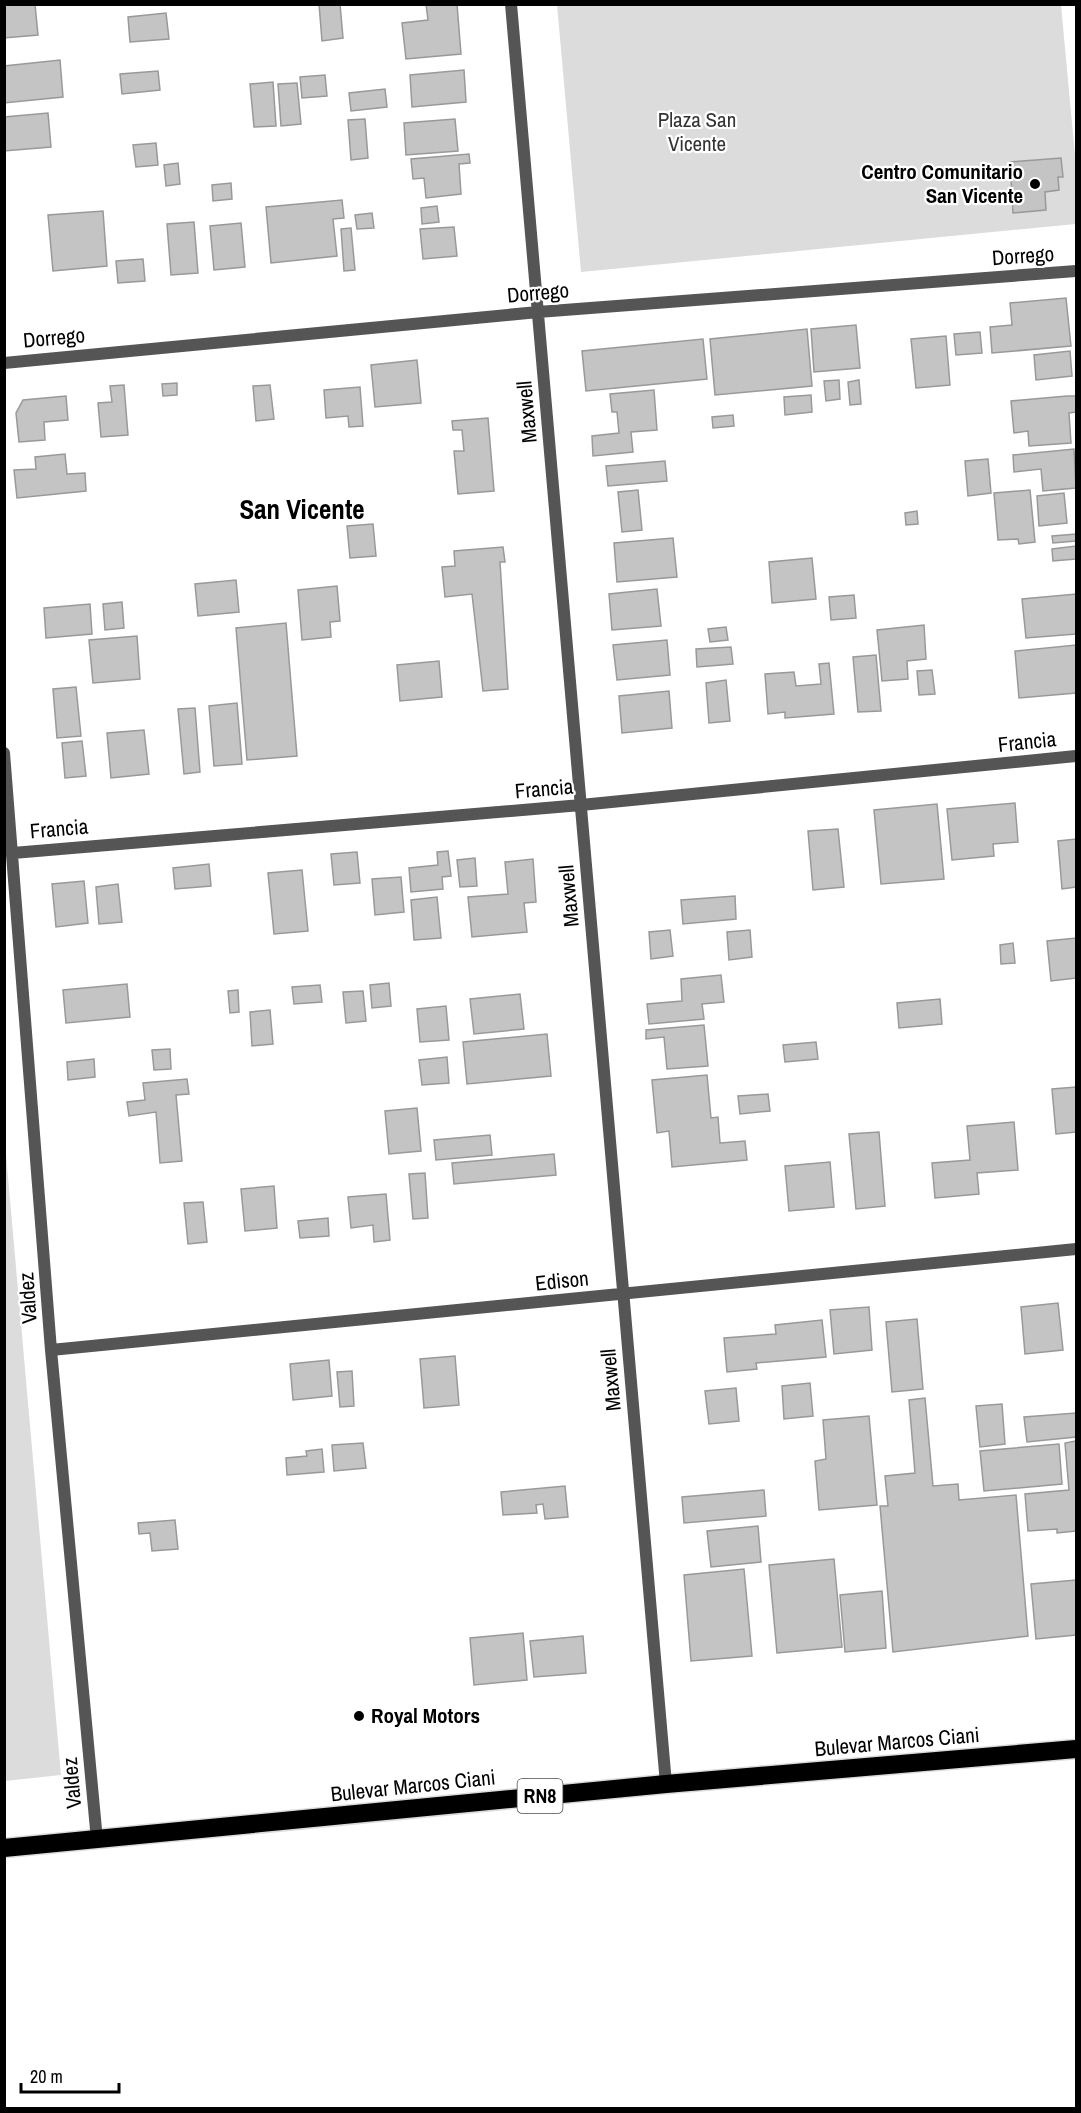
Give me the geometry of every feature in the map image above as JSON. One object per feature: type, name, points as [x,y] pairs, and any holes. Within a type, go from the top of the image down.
[{"type":"highway","name":"Bulevar Marcos Ciani","points":[[4,1848],[666,1784],[1077,1749]]},
{"type":"street","name":"Maxwell","points":[[511,4],[666,1784]]},
{"type":"street","name":"Dorrego","points":[[4,363],[538,312],[1077,271]]},
{"type":"street","name":"Valdez","points":[[4,753],[51,1350],[97,1840]]},
{"type":"street","name":"Francia","points":[[13,853],[581,805],[1077,756]]},
{"type":"street","name":"Edison","points":[[51,1350],[1077,1249]]},
{"type":"green space","name":"Plaza San Vicente","points":[[557,5],[1061,5],[1076,166],[1076,224],[581,272]]},
{"type":"green space","points":[[5,1143],[61,1775],[4,1781]]},
{"type":"building","points":[[4,4],[35,4],[38,35],[4,38]]},
{"type":"building","points":[[319,4],[340,4],[343,38],[322,41]]},
{"type":"building","points":[[426,4],[457,4],[461,54],[406,59],[402,23],[428,20]]},
{"type":"building","points":[[166,13],[169,39],[130,42],[128,17]]},
{"type":"building","points":[[60,60],[63,97],[4,103],[4,66]]},
{"type":"building","points":[[464,70],[466,102],[412,107],[410,75]]},
{"type":"building","points":[[158,71],[160,90],[122,94],[120,74]]},
{"type":"building","points":[[325,75],[327,96],[302,98],[300,77]]},
{"type":"building","points":[[273,82],[276,126],[254,127],[250,84]]},
{"type":"building","points":[[297,83],[301,124],[281,126],[278,84]]},
{"type":"building","points":[[385,89],[387,107],[351,111],[349,93]]},
{"type":"building","points":[[48,113],[51,147],[4,151],[4,117]]},
{"type":"building","points":[[365,119],[368,158],[351,160],[348,120]]},
{"type":"building","points":[[455,119],[458,151],[406,155],[404,123]]},
{"type":"building","points":[[156,143],[158,165],[136,167],[133,145]]},
{"type":"building","points":[[469,154],[470,163],[459,164],[461,194],[426,198],[424,178],[413,179],[411,159]]},
{"type":"building","name":"Centro Comunitario San Vicente","points":[[1061,158],[1063,177],[1058,177],[1059,190],[1045,192],[1046,210],[1013,213],[1010,162]]},
{"type":"building","points":[[178,163],[180,184],[166,186],[164,165]]},
{"type":"building","points":[[231,183],[232,199],[213,201],[212,185]]},
{"type":"building","points":[[342,200],[344,218],[333,219],[337,256],[271,263],[266,207]]},
{"type":"building","points":[[437,206],[439,222],[422,224],[421,208]]},
{"type":"building","points":[[103,211],[107,266],[53,271],[48,215]]},
{"type":"building","points":[[372,213],[374,228],[357,229],[355,215]]},
{"type":"building","points":[[194,222],[198,273],[171,275],[167,224]]},
{"type":"building","points":[[241,223],[245,267],[214,270],[210,226]]},
{"type":"building","points":[[454,227],[457,256],[423,259],[420,229]]},
{"type":"building","points":[[351,228],[355,270],[344,271],[341,229]]},
{"type":"building","points":[[143,259],[145,281],[118,283],[116,261]]},
{"type":"building","points":[[1066,298],[1071,346],[992,353],[990,327],[1012,325],[1010,303]]},
{"type":"building","points":[[856,325],[860,368],[814,372],[811,329]]},
{"type":"building","points":[[807,329],[812,386],[715,395],[710,339]]},
{"type":"building","points":[[980,332],[982,353],[956,355],[954,334]]},
{"type":"building","points":[[946,336],[950,385],[916,388],[911,339]]},
{"type":"building","points":[[703,339],[707,379],[586,391],[582,351]]},
{"type":"building","points":[[1070,351],[1072,376],[1036,380],[1034,355]]},
{"type":"building","points":[[417,360],[421,403],[375,407],[371,365]]},
{"type":"building","points":[[839,380],[840,399],[826,401],[824,381]]},
{"type":"building","points":[[859,380],[861,404],[850,405],[848,382]]},
{"type":"building","points":[[177,383],[177,395],[163,396],[162,384]]},
{"type":"building","points":[[124,385],[128,435],[101,437],[98,403],[112,402],[110,386]]},
{"type":"building","points":[[270,385],[274,419],[256,421],[253,386]]},
{"type":"building","points":[[360,387],[363,426],[349,427],[348,416],[326,418],[324,390]]},
{"type":"building","points":[[654,390],[657,430],[631,432],[633,452],[593,456],[592,436],[619,433],[617,412],[612,412],[610,394]]},
{"type":"building","points":[[811,395],[812,412],[785,415],[784,397]]},
{"type":"building","points":[[66,396],[68,420],[44,422],[45,440],[19,442],[16,413],[23,400]]},
{"type":"building","points":[[1076,396],[1076,412],[1069,413],[1071,443],[1029,446],[1028,431],[1014,433],[1011,401]]},
{"type":"building","points":[[733,415],[734,426],[713,428],[712,417]]},
{"type":"building","points":[[488,418],[494,491],[458,494],[454,451],[464,451],[462,430],[453,430],[452,421]]},
{"type":"building","points":[[1074,449],[1076,488],[1043,491],[1041,469],[1014,472],[1013,455]]},
{"type":"building","points":[[65,454],[67,474],[85,473],[86,491],[17,498],[14,470],[36,469],[35,457]]},
{"type":"building","points":[[988,459],[991,493],[968,496],[965,461]]},
{"type":"building","points":[[665,461],[667,481],[608,486],[606,466]]},
{"type":"building","points":[[638,490],[642,530],[622,532],[618,492]]},
{"type":"building","points":[[1030,490],[1035,542],[1019,544],[1018,539],[998,540],[994,493]]},
{"type":"building","points":[[1064,493],[1067,523],[1039,526],[1037,496]]},
{"type":"building","points":[[917,511],[918,524],[906,525],[905,513]]},
{"type":"building","points":[[373,524],[376,556],[350,558],[347,526]]},
{"type":"building","points":[[1076,534],[1076,541],[1053,543],[1052,536]]},
{"type":"building","points":[[673,538],[677,577],[617,582],[614,543]]},
{"type":"building","points":[[1076,546],[1076,559],[1053,561],[1052,549]]},
{"type":"building","points":[[503,547],[505,562],[500,562],[508,689],[483,691],[472,594],[445,597],[442,567],[455,566],[454,551]]},
{"type":"building","points":[[812,558],[816,599],[772,603],[769,562]]},
{"type":"building","points":[[236,580],[239,612],[198,616],[195,584]]},
{"type":"building","points":[[337,586],[340,621],[330,622],[331,637],[302,640],[298,590]]},
{"type":"building","points":[[657,589],[661,626],[612,630],[609,594]]},
{"type":"building","points":[[1076,594],[1076,634],[1026,638],[1022,599]]},
{"type":"building","points":[[854,595],[856,618],[831,620],[829,597]]},
{"type":"building","points":[[122,602],[124,628],[105,630],[103,604]]},
{"type":"building","points":[[90,604],[92,634],[46,638],[44,608]]},
{"type":"building","points":[[286,623],[297,756],[247,760],[236,628]]},
{"type":"building","points":[[924,625],[926,659],[907,661],[908,679],[882,681],[877,630]]},
{"type":"building","points":[[726,627],[728,640],[710,642],[708,629]]},
{"type":"building","points":[[137,636],[140,679],[93,683],[89,640]]},
{"type":"building","points":[[667,640],[670,675],[617,680],[613,645]]},
{"type":"building","points":[[1076,645],[1076,693],[1019,698],[1015,651]]},
{"type":"building","points":[[731,647],[733,664],[697,667],[696,649]]},
{"type":"building","points":[[876,655],[881,711],[858,712],[853,657]]},
{"type":"building","points":[[439,661],[442,697],[400,701],[397,665]]},
{"type":"building","points":[[829,663],[834,714],[785,718],[785,712],[768,714],[765,674],[794,672],[796,686],[821,684],[819,664]]},
{"type":"building","points":[[932,670],[935,694],[919,695],[917,671]]},
{"type":"building","points":[[726,680],[730,721],[709,723],[706,683]]},
{"type":"building","points":[[76,687],[81,736],[57,738],[53,689]]},
{"type":"building","points":[[669,691],[672,728],[622,733],[619,696]]},
{"type":"building","points":[[237,703],[242,764],[214,766],[209,706]]},
{"type":"building","points":[[195,708],[200,772],[184,774],[178,709]]},
{"type":"building","points":[[144,730],[149,774],[111,778],[107,733]]},
{"type":"building","points":[[82,741],[86,776],[65,778],[62,743]]},
{"type":"building","points":[[1015,803],[1018,842],[993,844],[994,856],[952,860],[947,809]]},
{"type":"building","points":[[937,804],[944,879],[881,884],[874,810]]},
{"type":"building","points":[[838,829],[844,887],[813,890],[808,831]]},
{"type":"building","points":[[1076,839],[1076,887],[1062,889],[1058,841]]},
{"type":"building","points":[[448,851],[451,876],[442,877],[443,889],[411,892],[409,868],[438,865],[437,852]]},
{"type":"building","points":[[357,852],[360,883],[334,885],[331,854]]},
{"type":"building","points":[[475,858],[477,886],[460,887],[457,860]]},
{"type":"building","points":[[533,859],[536,902],[524,903],[527,932],[472,937],[468,897],[508,894],[505,862]]},
{"type":"building","points":[[209,864],[211,886],[175,889],[173,868]]},
{"type":"building","points":[[302,870],[308,931],[274,934],[268,873]]},
{"type":"building","points":[[401,877],[404,912],[375,915],[372,879]]},
{"type":"building","points":[[84,881],[88,923],[56,927],[52,884]]},
{"type":"building","points":[[118,884],[122,922],[99,924],[96,887]]},
{"type":"building","points":[[735,896],[736,919],[683,924],[681,900]]},
{"type":"building","points":[[437,897],[441,938],[414,940],[411,900]]},
{"type":"building","points":[[670,930],[673,956],[651,959],[649,932]]},
{"type":"building","points":[[750,930],[752,957],[729,960],[727,932]]},
{"type":"building","points":[[1076,938],[1076,978],[1051,981],[1047,941]]},
{"type":"building","points":[[1013,943],[1015,963],[1001,964],[1000,945]]},
{"type":"building","points":[[721,975],[724,1002],[702,1004],[704,1019],[649,1024],[647,1004],[682,1001],[681,979]]},
{"type":"building","points":[[389,983],[391,1006],[372,1008],[370,985]]},
{"type":"building","points":[[127,984],[130,1017],[66,1023],[63,990]]},
{"type":"building","points":[[320,985],[322,1002],[294,1004],[292,987]]},
{"type":"building","points":[[238,990],[239,1012],[230,1013],[228,991]]},
{"type":"building","points":[[363,991],[366,1021],[346,1023],[343,992]]},
{"type":"building","points":[[520,994],[524,1029],[474,1034],[470,999]]},
{"type":"building","points":[[940,999],[942,1024],[899,1028],[897,1003]]},
{"type":"building","points":[[446,1006],[449,1040],[420,1042],[417,1009]]},
{"type":"building","points":[[270,1010],[273,1044],[252,1046],[250,1012]]},
{"type":"building","points":[[704,1025],[708,1066],[667,1069],[664,1037],[646,1039],[646,1030]]},
{"type":"building","points":[[547,1034],[551,1076],[467,1084],[463,1042]]},
{"type":"building","points":[[816,1042],[818,1059],[785,1062],[783,1045]]},
{"type":"building","points":[[170,1049],[171,1069],[154,1070],[152,1050]]},
{"type":"building","points":[[447,1057],[449,1083],[422,1085],[419,1060]]},
{"type":"building","points":[[94,1059],[95,1077],[68,1080],[67,1062]]},
{"type":"building","points":[[707,1075],[711,1118],[718,1117],[720,1143],[745,1141],[747,1160],[672,1167],[669,1131],[657,1133],[652,1080]]},
{"type":"building","points":[[187,1079],[189,1094],[176,1095],[182,1161],[160,1163],[156,1112],[129,1116],[127,1102],[145,1100],[143,1083]]},
{"type":"building","points":[[1076,1087],[1076,1132],[1056,1134],[1052,1089]]},
{"type":"building","points":[[768,1094],[770,1111],[740,1114],[738,1096]]},
{"type":"building","points":[[417,1108],[421,1151],[389,1154],[385,1111]]},
{"type":"building","points":[[1014,1122],[1018,1170],[977,1173],[979,1194],[935,1198],[932,1163],[970,1160],[967,1126]]},
{"type":"building","points":[[879,1132],[885,1206],[856,1209],[849,1134]]},
{"type":"building","points":[[490,1135],[492,1155],[436,1160],[434,1140]]},
{"type":"building","points":[[554,1154],[556,1175],[454,1184],[452,1163]]},
{"type":"building","points":[[830,1162],[834,1207],[789,1211],[785,1166]]},
{"type":"building","points":[[425,1173],[428,1218],[413,1219],[409,1174]]},
{"type":"building","points":[[274,1186],[277,1228],[245,1231],[241,1189]]},
{"type":"building","points":[[386,1194],[390,1240],[374,1242],[373,1225],[351,1228],[348,1197]]},
{"type":"building","points":[[203,1202],[207,1242],[188,1244],[184,1203]]},
{"type":"building","points":[[328,1218],[329,1236],[300,1238],[298,1221]]},
{"type":"building","points":[[1058,1303],[1063,1350],[1025,1354],[1021,1307]]},
{"type":"building","points":[[869,1307],[872,1350],[834,1354],[830,1310]]},
{"type":"building","points":[[917,1319],[923,1389],[892,1392],[886,1322]]},
{"type":"building","points":[[822,1320],[826,1357],[756,1363],[757,1369],[727,1372],[724,1338],[776,1334],[775,1325]]},
{"type":"building","points":[[455,1356],[459,1405],[424,1408],[420,1359]]},
{"type":"building","points":[[329,1360],[332,1396],[293,1400],[290,1364]]},
{"type":"building","points":[[352,1371],[354,1406],[340,1407],[337,1372]]},
{"type":"building","points":[[810,1383],[813,1416],[784,1419],[782,1386]]},
{"type":"building","points":[[736,1388],[739,1421],[709,1424],[705,1391]]},
{"type":"building","points":[[925,1398],[933,1486],[958,1484],[959,1500],[1016,1495],[1028,1636],[893,1652],[880,1506],[888,1506],[885,1476],[915,1473],[909,1400]]},
{"type":"building","points":[[1002,1404],[1005,1444],[980,1447],[976,1406]]},
{"type":"building","points":[[1076,1413],[1076,1437],[1027,1442],[1024,1417]]},
{"type":"building","points":[[869,1416],[877,1505],[819,1510],[815,1461],[826,1459],[823,1420]]},
{"type":"building","points":[[1076,1441],[1076,1531],[1057,1533],[1057,1529],[1028,1531],[1025,1494],[1069,1490],[1065,1443]]},
{"type":"building","points":[[363,1443],[366,1468],[334,1471],[332,1445]]},
{"type":"building","points":[[1059,1444],[1062,1484],[984,1491],[980,1451]]},
{"type":"building","points":[[322,1449],[324,1472],[287,1475],[286,1458],[307,1456],[306,1451]]},
{"type":"building","points":[[565,1486],[568,1517],[545,1519],[543,1504],[536,1505],[537,1513],[503,1515],[501,1492]]},
{"type":"building","points":[[764,1490],[766,1516],[684,1523],[682,1497]]},
{"type":"building","points":[[175,1520],[178,1549],[152,1551],[150,1533],[139,1534],[138,1523]]},
{"type":"building","points":[[758,1526],[761,1562],[711,1567],[707,1531]]},
{"type":"building","points":[[834,1559],[842,1647],[777,1653],[769,1565]]},
{"type":"building","points":[[744,1569],[752,1656],[691,1661],[684,1575]]},
{"type":"building","points":[[1076,1580],[1076,1635],[1036,1639],[1031,1584]]},
{"type":"building","points":[[882,1591],[886,1648],[845,1652],[840,1595]]},
{"type":"building","points":[[523,1633],[527,1680],[474,1685],[470,1638]]},
{"type":"building","points":[[583,1636],[586,1673],[534,1677],[530,1641]]},
{"type":"place","name":"Centro Comunitario San Vicente","points":[[1035,184]]},
{"type":"place","name":"Royal Motors","points":[[359,1716]]},
{"type":"district","name":"San Vicente","points":[[302,510]]}]
